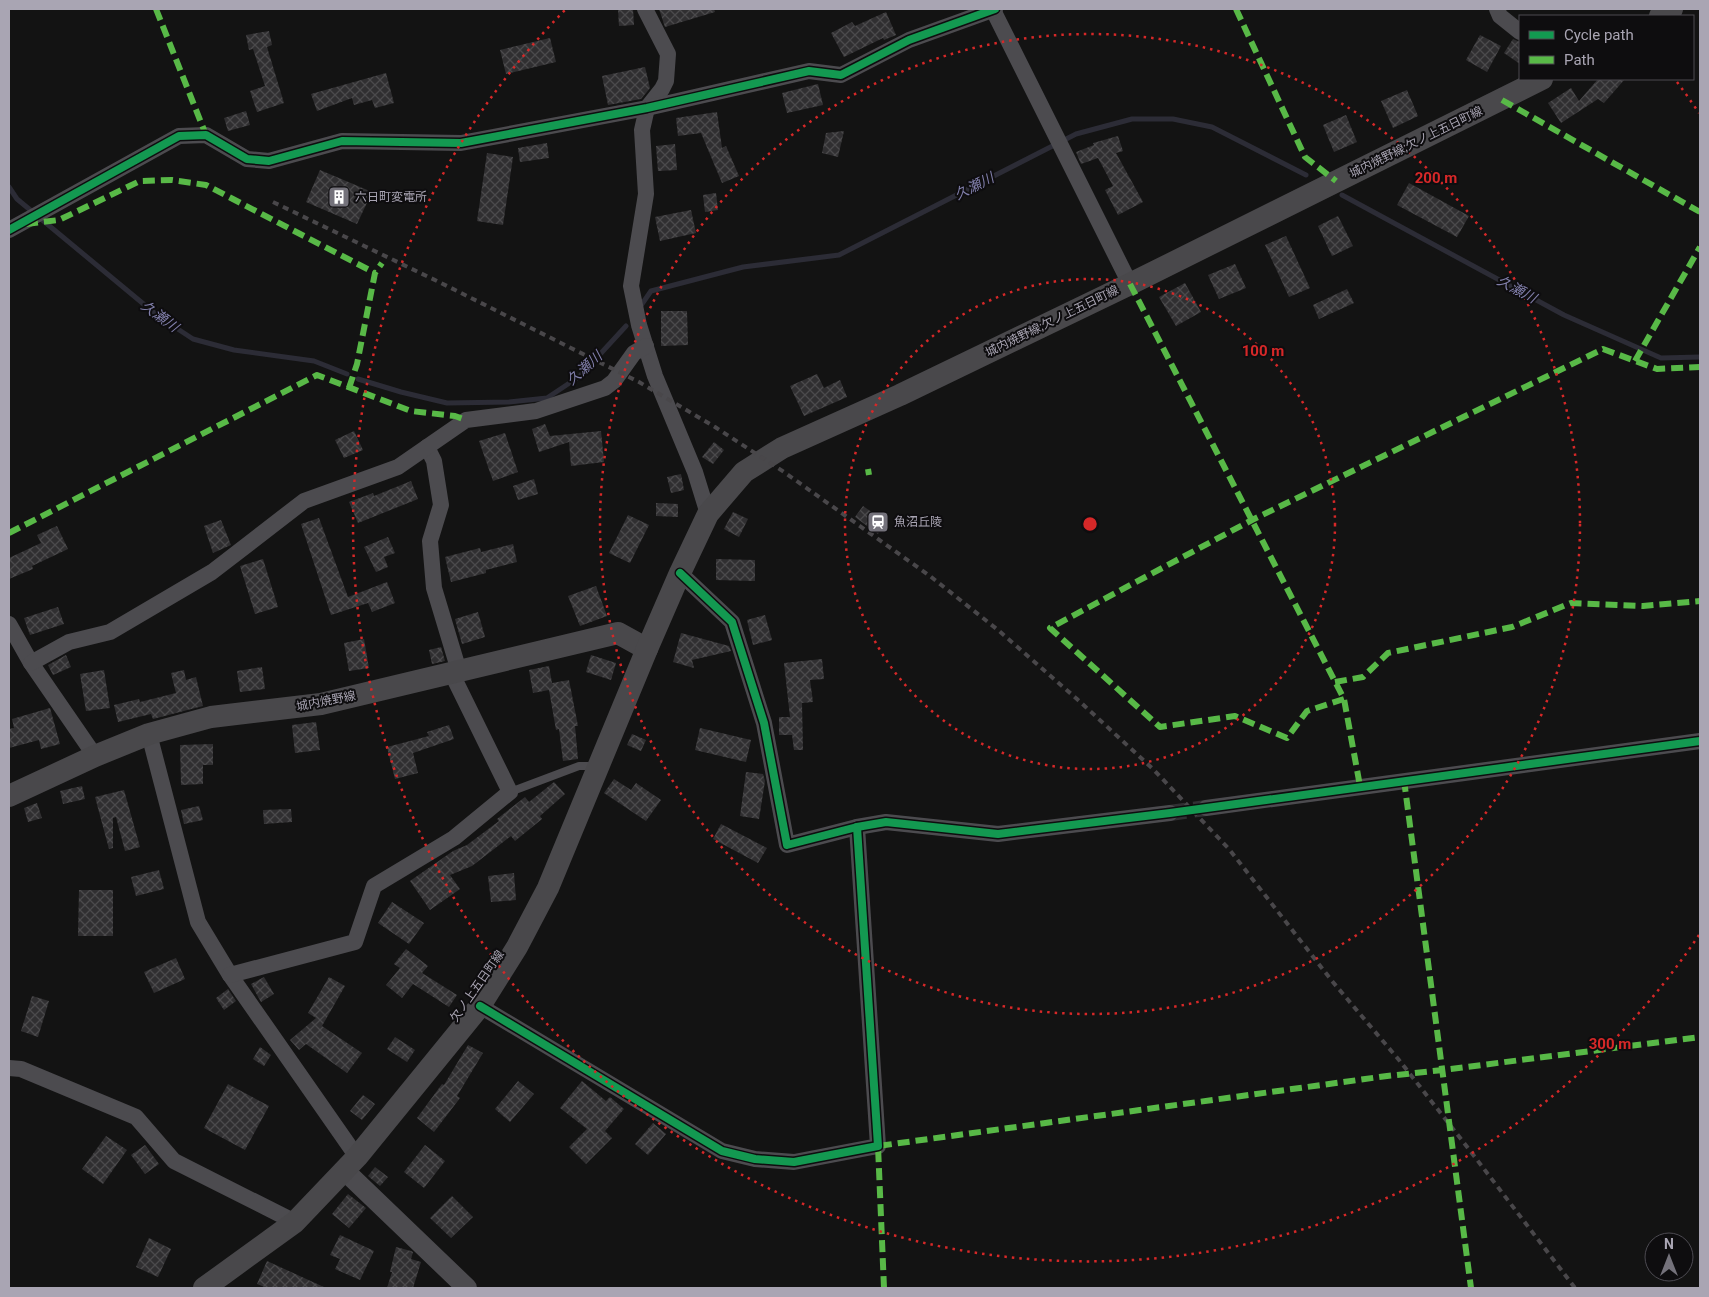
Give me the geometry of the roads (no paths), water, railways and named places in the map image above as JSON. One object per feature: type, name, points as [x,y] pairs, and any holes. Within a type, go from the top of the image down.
[{"type":"main road","name":"城内焼野線;欠ノ上五日町線","points":[[647,649],[708,514],[744,472],[782,448],[900,395],[1130,284],[1540,80]]},
{"type":"main road","name":"城内焼野線","points":[[9,796],[95,756],[149,734],[211,718],[321,704],[618,633],[647,649]]},
{"type":"main road","name":"欠ノ上五日町線","points":[[204,1288],[295,1222],[350,1164],[480,1006],[517,946],[548,888],[647,649]]},
{"type":"street","points":[[645,9],[668,54],[666,80],[662,89],[647,108],[642,130],[646,194],[631,286],[639,325],[655,376],[695,472],[708,514]]},
{"type":"street","points":[[9,230],[179,136],[206,135],[247,159],[269,161],[342,142],[461,143],[647,108],[809,71],[841,75],[909,40],[994,9],[1130,284]]},
{"type":"street","points":[[1497,9],[1500,16],[1519,31]]},
{"type":"street","points":[[31,663],[69,642],[110,632],[212,572],[304,501],[398,467],[466,420],[536,411],[605,388],[614,381],[634,353],[646,346]]},
{"type":"street","points":[[230,975],[355,942],[374,886],[454,838],[510,792],[455,671],[434,588],[430,541],[440,505],[434,461],[427,447]]},
{"type":"street","points":[[680,573],[732,622],[764,723],[788,845],[857,827],[886,822],[998,834],[1170,813]]},
{"type":"street","points":[[9,624],[31,663],[95,756]]},
{"type":"street","points":[[149,734],[198,922],[350,1164],[467,1288]]},
{"type":"street","points":[[1206,808],[1700,741]]},
{"type":"street","points":[[480,1006],[722,1151],[754,1159],[794,1162],[878,1146],[857,827]]},
{"type":"street","points":[[9,1068],[20,1069],[136,1117],[174,1162],[295,1222]]},
{"type":"lane","points":[[510,792],[579,766],[598,766]]},
{"type":"waterway","name":"久瀬川","points":[[642,304],[651,291],[743,267],[839,255],[1076,134],[1132,119],[1173,119],[1212,127],[1306,175]]},
{"type":"waterway","name":"久瀬川","points":[[9,187],[17,199],[158,316],[193,339],[234,350],[314,361],[347,374]]},
{"type":"waterway","name":"久瀬川","points":[[1342,195],[1564,315],[1661,358],[1700,357]]},
{"type":"waterway","name":"久瀬川","points":[[358,379],[447,403],[509,402],[547,398],[580,376],[626,326]]},
{"type":"tunnel","points":[[1170,813],[1206,808]]},
{"type":"railway","points":[[273,202],[639,382],[715,427],[784,472],[930,576],[998,630],[1153,769],[1229,849],[1332,981],[1399,1060],[1575,1288]]},
{"type":"place","name":"六日町変電所","points":[[339,197]]},
{"type":"place","name":"魚沼丘陵","points":[[878,522]]}]
